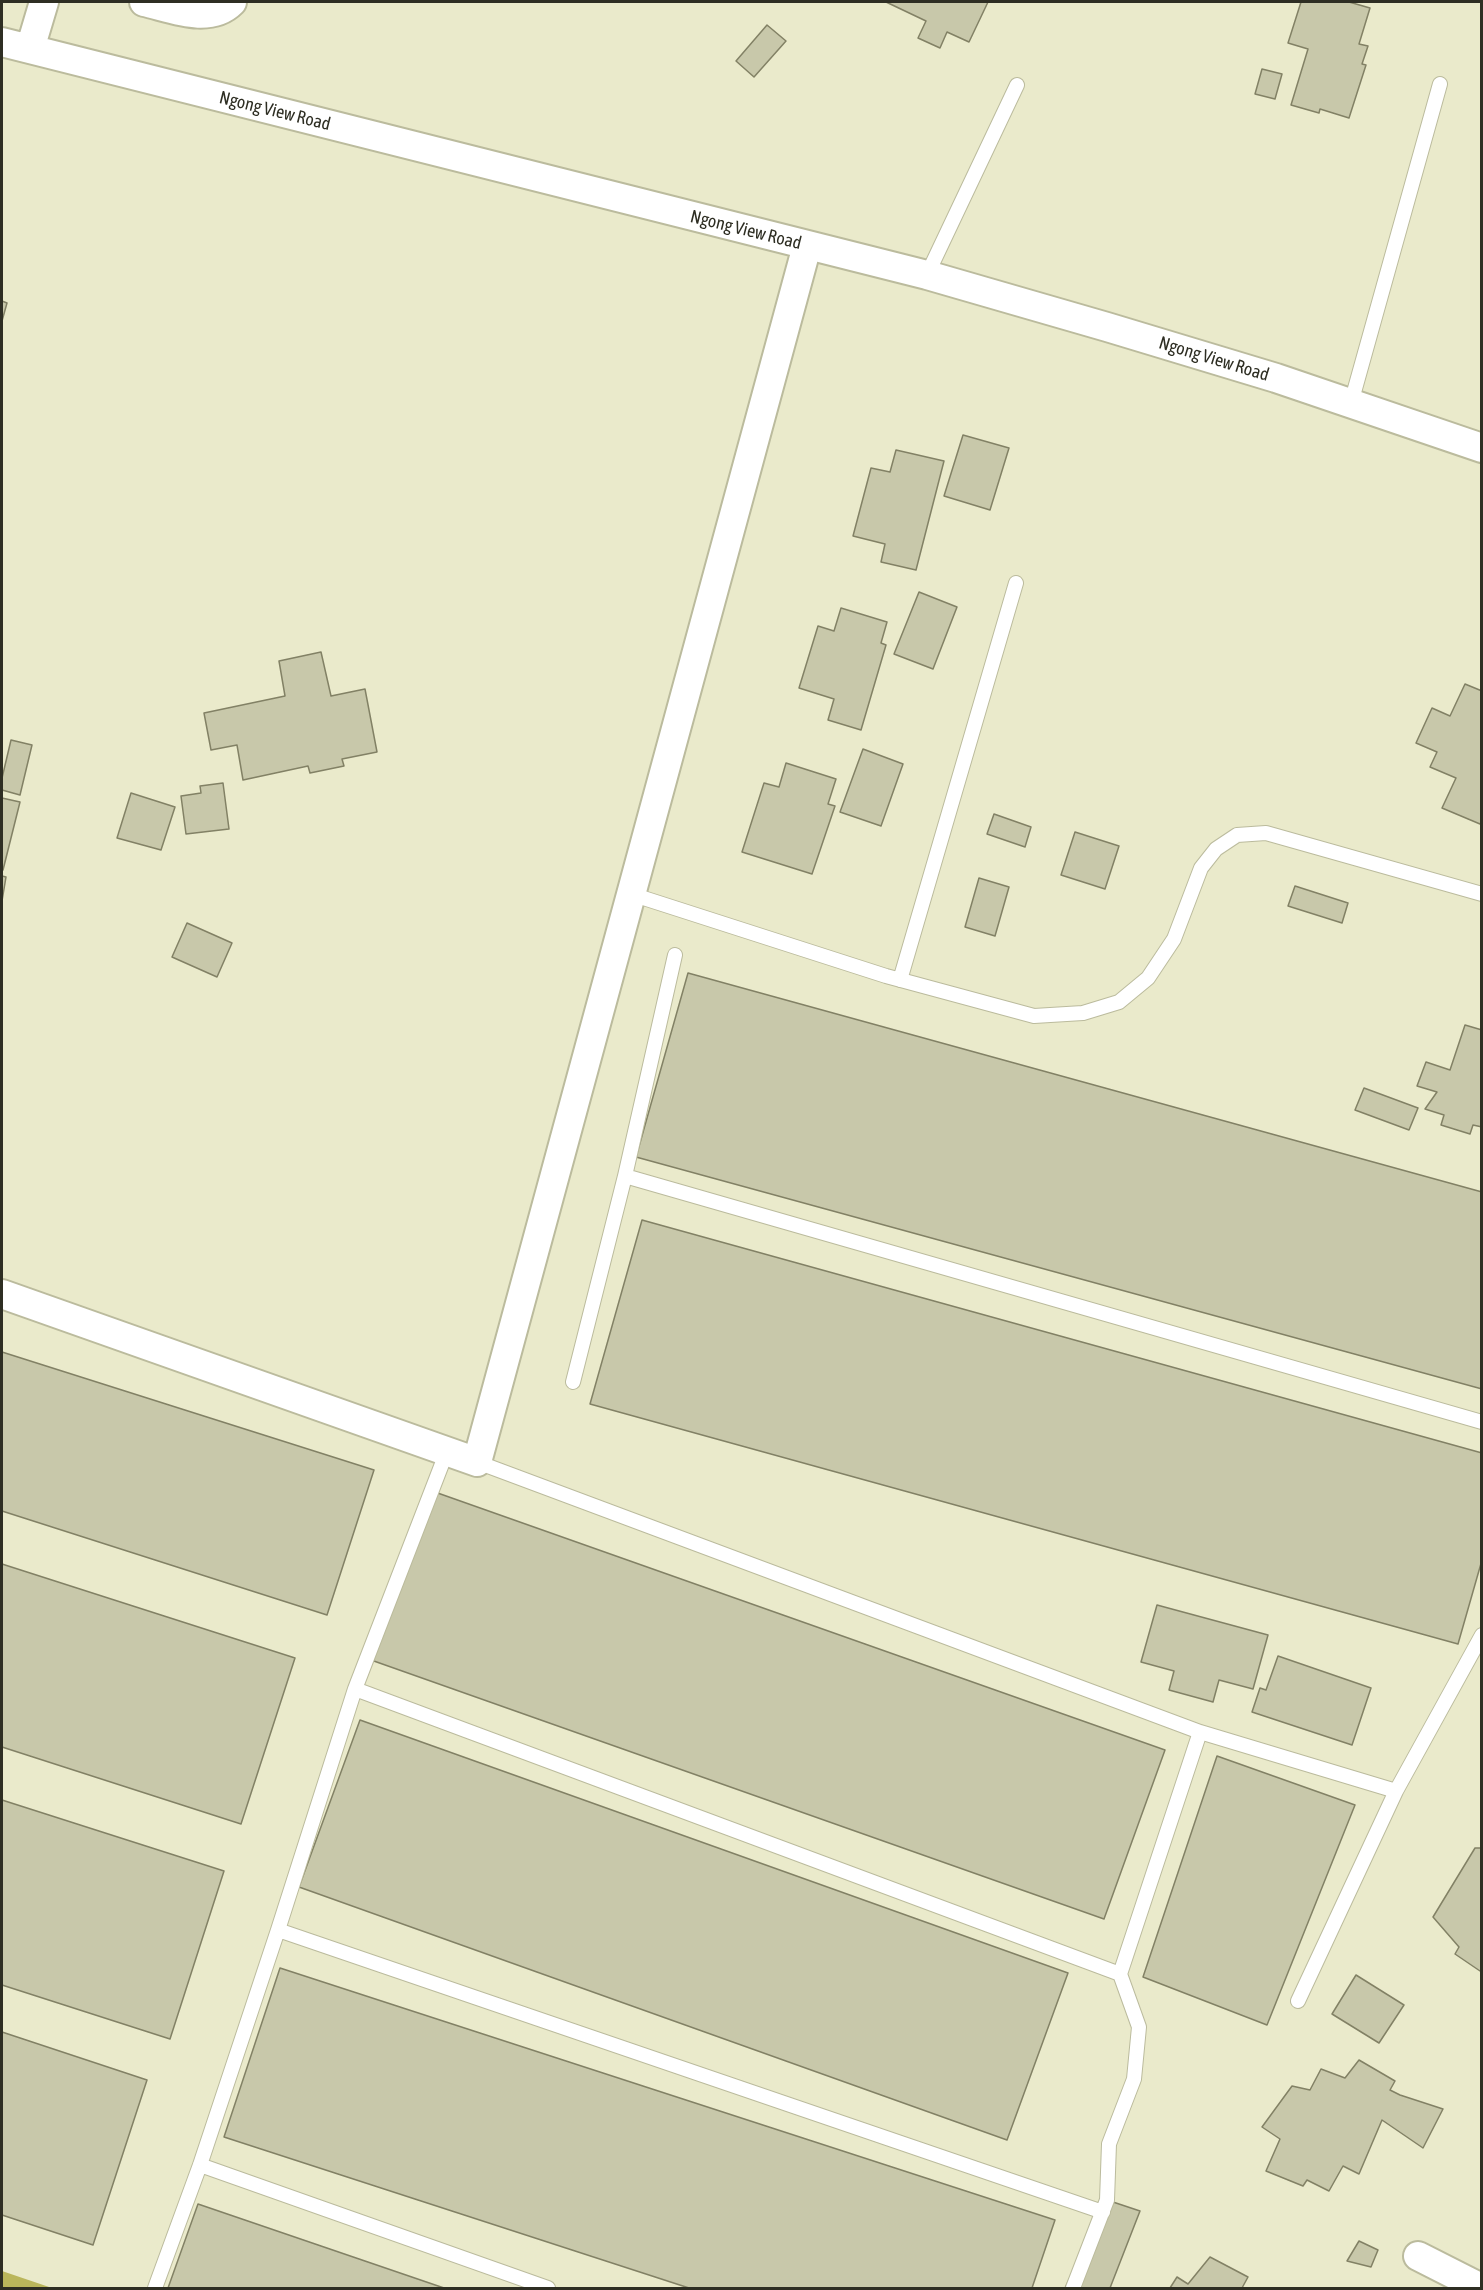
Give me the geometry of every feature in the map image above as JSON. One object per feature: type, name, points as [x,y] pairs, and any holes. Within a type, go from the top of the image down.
[{"type":"street","points":[[30,49],[44,2]]},
{"type":"street","points":[[144,2],[196,14],[217,12],[232,2]]},
{"type":"street","name":"Ngong View Road","points":[[2,42],[927,275],[1130,333],[1351,403],[1482,448]]},
{"type":"street","points":[[2,1294],[477,1462],[807,246]]},
{"type":"street","points":[[1418,2256],[1481,2289]]},
{"type":"lane","points":[[1351,403],[1440,84]]},
{"type":"lane","points":[[927,275],[1017,85]]},
{"type":"lane","points":[[900,980],[1016,583]]},
{"type":"lane","points":[[631,894],[900,980],[1034,1016],[1083,1013],[1119,1002],[1148,978],[1174,939],[1201,868],[1216,849],[1237,835],[1266,833],[1482,894]]},
{"type":"lane","points":[[573,1382],[625,1176],[675,955]]},
{"type":"lane","points":[[625,1176],[1482,1422]]},
{"type":"lane","points":[[155,2289],[200,2165],[355,1689],[447,1451]]},
{"type":"lane","points":[[477,1462],[1200,1732],[1396,1791]]},
{"type":"lane","points":[[1298,2001],[1396,1791],[1482,1635]]},
{"type":"lane","points":[[355,1689],[1120,1974]]},
{"type":"lane","points":[[1073,2289],[1107,2200],[1109,2144],[1134,2079],[1139,2027],[1120,1974],[1200,1732]]},
{"type":"lane","points":[[278,1930],[1103,2212]]},
{"type":"lane","points":[[200,2165],[548,2289]]},
{"type":"shaded area","points":[[2,2271],[52,2288],[2,2288]]},
{"type":"building","points":[[886,2],[988,2],[969,42],[947,32],[940,48],[918,38],[926,21]]},
{"type":"building","points":[[1301,2],[1349,2],[1370,8],[1359,44],[1368,46],[1362,64],[1366,65],[1349,118],[1320,109],[1319,113],[1291,105],[1308,49],[1288,43]]},
{"type":"building","points":[[767,25],[786,41],[754,77],[736,61]]},
{"type":"building","points":[[1262,69],[1282,74],[1275,99],[1255,94]]},
{"type":"building","points":[[2,301],[7,303],[2,321]]},
{"type":"building","points":[[963,435],[1009,448],[990,510],[944,496]]},
{"type":"building","points":[[896,450],[944,461],[916,570],[881,562],[885,544],[853,536],[871,468],[890,472]]},
{"type":"building","points":[[919,592],[957,607],[933,669],[894,654]]},
{"type":"building","points":[[841,608],[887,622],[881,643],[886,645],[861,730],[828,720],[834,699],[799,688],[818,626],[834,631]]},
{"type":"building","points":[[321,652],[331,696],[365,689],[377,752],[342,759],[344,766],[310,773],[308,766],[243,780],[237,745],[211,750],[204,713],[285,696],[279,661]]},
{"type":"building","points":[[1465,684],[1482,691],[1482,820],[1480,824],[1442,808],[1456,778],[1430,767],[1437,752],[1416,743],[1432,708],[1450,716]]},
{"type":"building","points":[[11,740],[32,745],[20,795],[2,790],[2,778]]},
{"type":"building","points":[[863,749],[903,764],[881,826],[840,812]]},
{"type":"building","points":[[786,763],[836,779],[828,804],[835,806],[812,874],[742,852],[764,783],[779,787]]},
{"type":"building","points":[[223,783],[229,829],[186,834],[181,796],[201,793],[200,786]]},
{"type":"building","points":[[131,793],[175,807],[161,850],[117,838]]},
{"type":"building","points":[[2,798],[20,802],[3,870],[2,870]]},
{"type":"building","points":[[994,814],[1031,827],[1025,847],[987,834]]},
{"type":"building","points":[[1075,832],[1119,846],[1105,889],[1061,875]]},
{"type":"building","points":[[2,876],[6,877],[2,901]]},
{"type":"building","points":[[979,878],[1009,887],[995,936],[965,927]]},
{"type":"building","points":[[1295,886],[1348,903],[1342,923],[1288,906]]},
{"type":"building","points":[[187,923],[232,943],[217,977],[172,957]]},
{"type":"building","points":[[688,973],[1482,1192],[1482,1389],[636,1157]]},
{"type":"building","points":[[1465,1025],[1482,1030],[1482,1127],[1473,1125],[1470,1134],[1441,1125],[1444,1115],[1425,1109],[1437,1092],[1417,1086],[1426,1062],[1450,1070]]},
{"type":"building","points":[[1364,1088],[1418,1108],[1409,1130],[1355,1110]]},
{"type":"building","points":[[642,1220],[1482,1453],[1482,1560],[1458,1644],[590,1404]]},
{"type":"building","points":[[2,1352],[374,1470],[327,1615],[2,1511]]},
{"type":"building","points":[[432,1491],[1165,1750],[1104,1919],[371,1660]]},
{"type":"building","points":[[2,1564],[295,1658],[241,1824],[2,1747]]},
{"type":"building","points":[[1157,1605],[1268,1635],[1253,1689],[1219,1680],[1213,1702],[1169,1690],[1174,1671],[1141,1662]]},
{"type":"building","points":[[1278,1656],[1371,1688],[1352,1745],[1252,1712],[1260,1688],[1266,1690]]},
{"type":"building","points":[[360,1720],[1068,1973],[1007,2140],[299,1887]]},
{"type":"building","points":[[1217,1756],[1355,1805],[1267,2025],[1143,1977]]},
{"type":"building","points":[[2,1800],[224,1871],[170,2039],[2,1985]]},
{"type":"building","points":[[1475,1848],[1482,1848],[1482,1969],[1480,1971],[1455,1954],[1459,1947],[1433,1917]]},
{"type":"building","points":[[280,1968],[1055,2220],[1032,2288],[689,2288],[224,2137]]},
{"type":"building","points":[[1356,1975],[1404,2005],[1379,2043],[1332,2014]]},
{"type":"building","points":[[2,2032],[147,2080],[93,2245],[2,2215]]},
{"type":"building","points":[[1359,2060],[1395,2081],[1390,2090],[1443,2109],[1423,2148],[1382,2120],[1359,2174],[1343,2166],[1329,2191],[1307,2180],[1303,2186],[1266,2171],[1280,2139],[1262,2127],[1292,2086],[1310,2090],[1321,2069],[1345,2078]]},
{"type":"building","points":[[1107,2200],[1140,2211],[1110,2288],[1065,2288]]},
{"type":"building","points":[[198,2204],[444,2288],[168,2288]]},
{"type":"building","points":[[1359,2241],[1378,2250],[1371,2267],[1347,2261]]},
{"type":"building","points":[[1210,2257],[1248,2277],[1242,2288],[1170,2288],[1177,2277],[1188,2284]]}]
